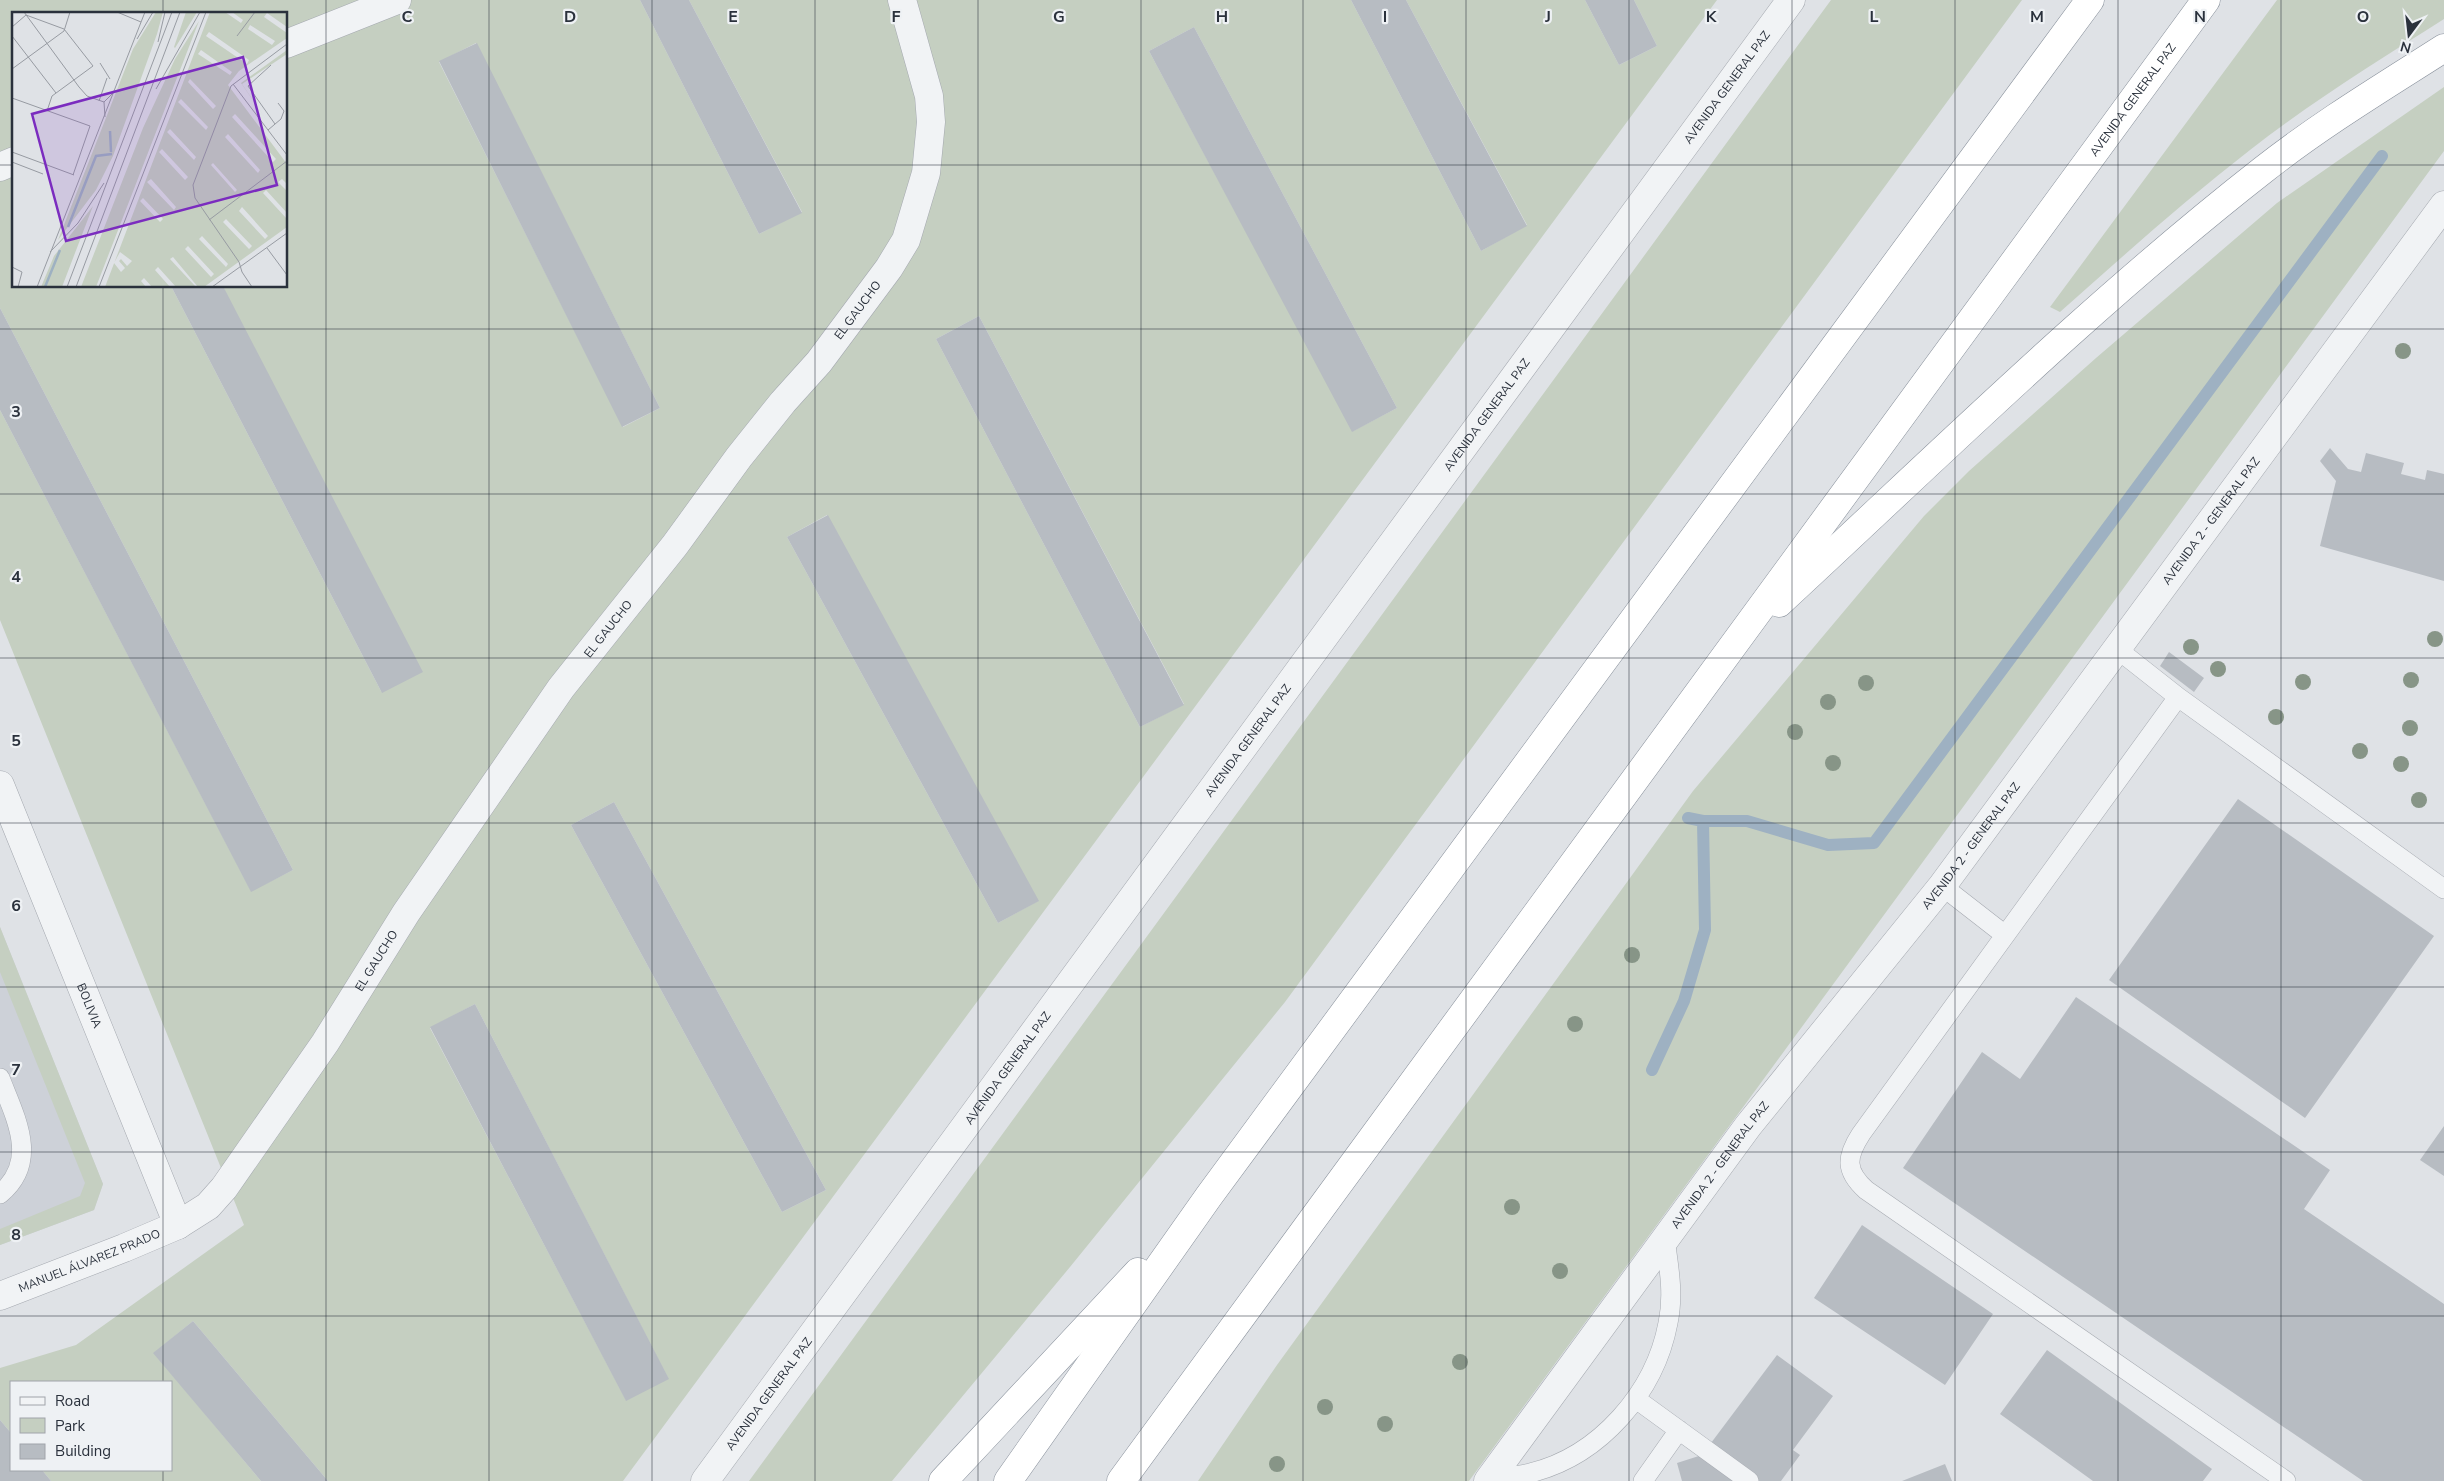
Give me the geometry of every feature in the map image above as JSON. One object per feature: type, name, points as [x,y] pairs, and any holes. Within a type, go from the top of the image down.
[{"type":"highway","points":[[1008,1481],[1209,1196],[2090,0]]},
{"type":"highway","name":"AVENIDA GENERAL PAZ","points":[[1122,1481],[2206,0]]},
{"type":"highway","points":[[1731,648],[2157,256],[2265,168],[2370,95],[2444,48]]},
{"type":"highway","points":[[943,1481],[1209,1196]]},
{"type":"street","points":[[288,43],[397,0]]},
{"type":"street","name":"EL GAUCHO","points":[[178,1225],[208,1206],[229,1181],[325,1043],[406,913],[562,688],[675,545],[745,450],[819,362],[889,268],[906,240],[926,173],[931,122],[929,96],[902,0]]},
{"type":"street","name":"AVENIDA GENERAL PAZ","points":[[705,1481],[1791,0]]},
{"type":"street","points":[[0,167],[12,162]]},
{"type":"street","name":"AVENIDA 2 - GENERAL PAZ","points":[[1488,1480],[1748,1126],[1942,886],[2444,205]]},
{"type":"street","name":"BOLIVIA","points":[[0,785],[178,1225]]},
{"type":"street","name":"MANUEL ÁLVAREZ PRADO","points":[[0,1296],[178,1225]]},
{"type":"lane","points":[[2117,648],[2178,697],[2444,890]]},
{"type":"lane","points":[[2178,697],[1852,1148],[1850,1165],[1854,1180],[2267,1476],[2286,1481]]},
{"type":"lane","points":[[1942,886],[2006,935]]},
{"type":"lane","points":[[0,1078],[21,1134],[22,1156],[15,1176],[0,1194]]},
{"type":"lane","points":[[1488,1480],[1532,1473],[1572,1456],[1608,1431],[1636,1399],[1657,1362],[1668,1322],[1671,1280],[1664,1239]]},
{"type":"lane","points":[[1636,1399],[1748,1481]]},
{"type":"lane","points":[[1643,1481],[1679,1430]]},
{"type":"shaded area","points":[[0,927],[103,1184],[94,1210],[0,1245]]},
{"type":"green space","points":[[0,0],[640,0],[759,234],[802,212],[689,0],[1351,0],[1481,251],[1527,225],[1406,0],[1585,0],[1619,65],[1657,46],[1634,0],[1717,0],[623,1481],[328,1481],[193,1321],[154,1353],[261,1481],[51,1481],[43,1471],[172,1471],[172,1381],[10,1381],[10,1432],[0,1420],[0,1368],[76,1345],[244,1225],[0,620],[0,410],[251,891],[293,870],[0,308]],"holes":[[[12,12],[288,12],[288,288],[224,288],[382,693],[172,288],[12,288]],[[1194,27],[1397,408],[1353,431],[1149,51]],[[476,43],[660,408],[623,427],[439,62]],[[979,316],[1184,704],[1140,727],[936,339]],[[827,515],[1038,901],[998,923],[787,537]],[[614,802],[826,1190],[782,1212],[571,825]],[[475,1004],[668,1378],[626,1400],[430,1028]]]},
{"type":"green space","points":[[1831,0],[2022,0],[1285,1002],[1070,1267],[892,1481],[749,1481]]},
{"type":"green space","points":[[2277,0],[2444,0],[2444,19],[2345,82],[2273,132],[2177,209],[2060,312],[2050,307]]},
{"type":"green space","points":[[2444,87],[2444,151],[1469,1481],[1198,1481],[1277,1365],[1693,791],[1924,516],[1969,471],[2096,358],[2277,203]]},
{"type":"green space","points":[[0,927],[103,1184],[94,1210],[0,1245],[0,1229],[80,1196],[85,1183],[0,972]]},
{"type":"building","points":[[640,0],[689,0],[802,213],[759,234]]},
{"type":"building","points":[[1351,0],[1406,0],[1527,226],[1481,251]]},
{"type":"building","points":[[1585,0],[1634,0],[1657,46],[1619,65]]},
{"type":"building","points":[[1194,27],[1397,408],[1352,432],[1149,51]]},
{"type":"building","points":[[477,43],[660,408],[622,427],[439,61]]},
{"type":"building","points":[[172,288],[224,288],[423,672],[382,693]]},
{"type":"building","points":[[0,308],[293,870],[251,892],[0,410]]},
{"type":"building","points":[[979,316],[1184,705],[1140,727],[936,339]]},
{"type":"building","points":[[2330,448],[2348,469],[2361,472],[2366,453],[2404,463],[2401,474],[2425,480],[2427,470],[2444,474],[2444,581],[2320,546],[2336,481],[2320,461]]},
{"type":"building","points":[[828,515],[1039,901],[998,923],[787,537]]},
{"type":"building","points":[[2169,652],[2204,678],[2194,692],[2160,666]]},
{"type":"building","points":[[2238,799],[2434,936],[2305,1118],[2109,980]]},
{"type":"building","points":[[614,802],[826,1190],[782,1212],[571,825]]},
{"type":"building","points":[[2076,997],[2330,1170],[2304,1209],[2444,1304],[2444,1481],[2363,1481],[1903,1168],[1982,1052],[2020,1079]]},
{"type":"building","points":[[475,1004],[669,1379],[626,1401],[430,1027]]},
{"type":"building","points":[[2444,1126],[2444,1176],[2420,1160]]},
{"type":"building","points":[[1862,1225],[1993,1314],[1945,1385],[1814,1298]]},
{"type":"building","points":[[193,1321],[328,1481],[261,1481],[153,1353]]},
{"type":"building","points":[[2047,1350],[2212,1469],[2203,1481],[2093,1481],[2000,1414]]},
{"type":"building","points":[[1777,1355],[1833,1396],[1793,1450],[1800,1455],[1781,1481],[1682,1481],[1677,1463],[1702,1455]]},
{"type":"building","points":[[0,1420],[10,1432],[10,1471],[43,1471],[51,1481],[0,1481]]},
{"type":"building","points":[[1945,1464],[1952,1481],[1902,1481]]},
{"type":"waterway","points":[[1688,818],[1703,821],[1747,821],[1828,845],[1874,843],[2382,156]]},
{"type":"waterway","points":[[1652,1070],[1684,1001],[1705,930],[1703,821]]}]
